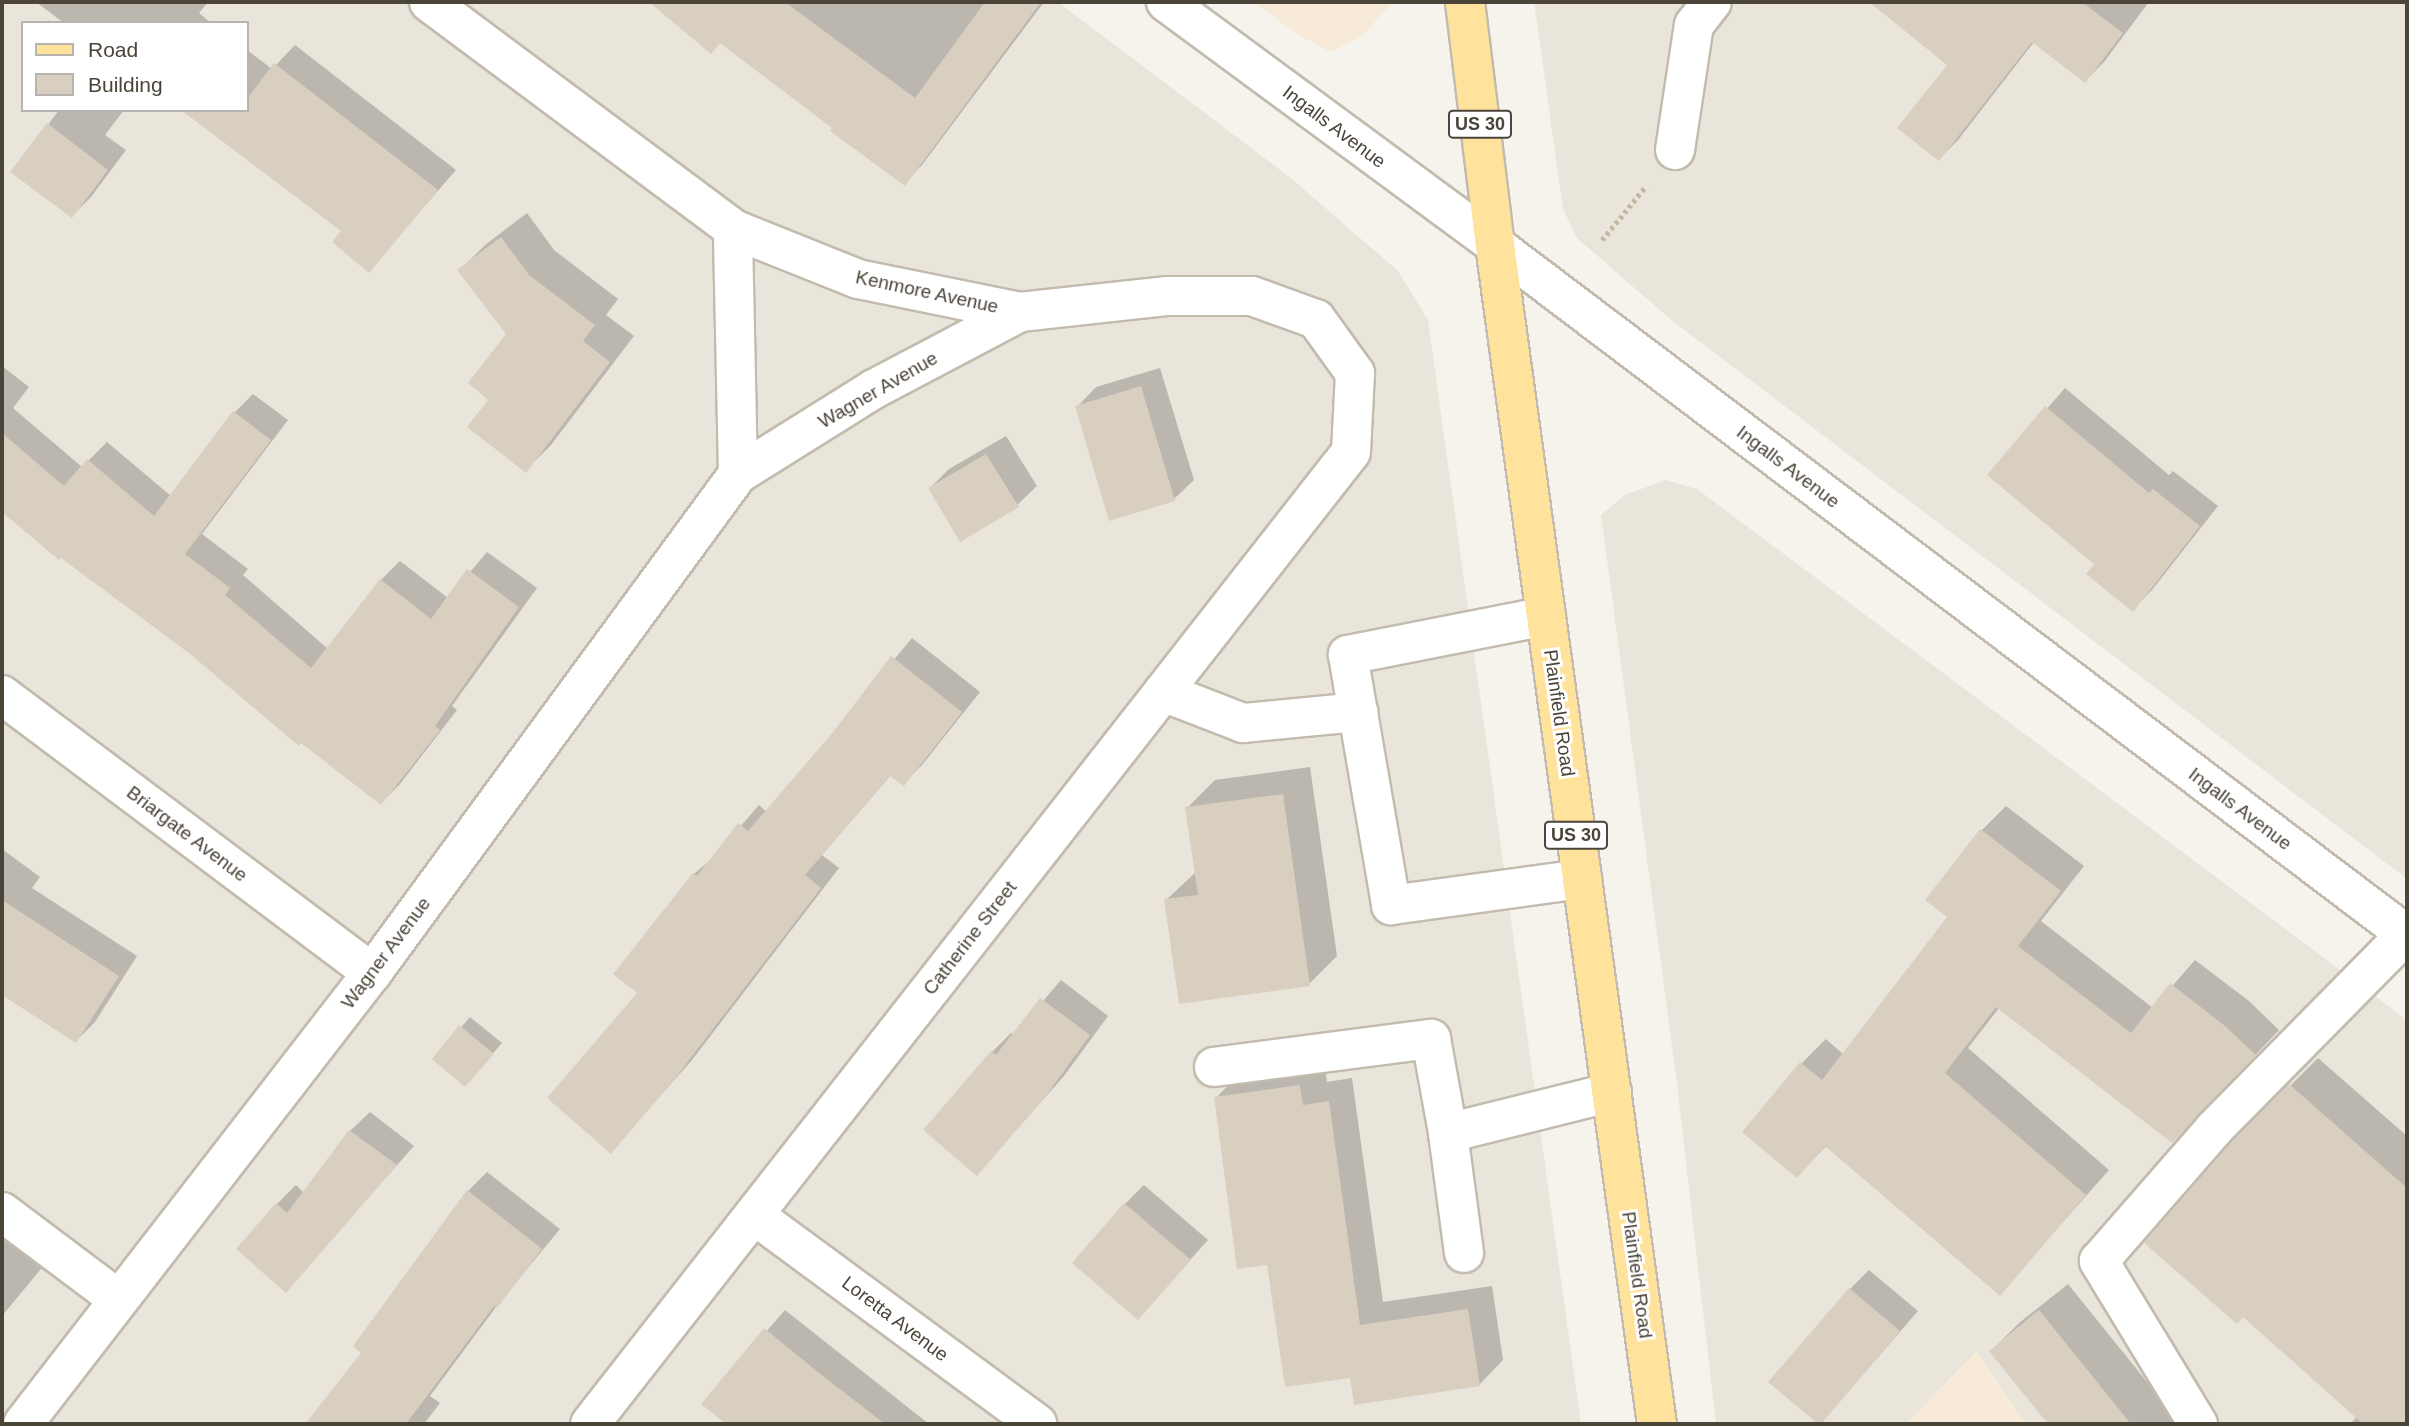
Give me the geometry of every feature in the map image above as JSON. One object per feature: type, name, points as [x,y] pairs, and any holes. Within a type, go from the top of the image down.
[{"type":"main road","name":"Plainfield Road","points":[[1465,2],[1495,246],[1657,1424]]},
{"type":"street","name":"Kenmore Avenue","points":[[429,2],[733,229],[858,279],[1020,312],[1168,296],[1252,296],[1316,319],[1355,373],[1351,452]]},
{"type":"street","points":[[1675,150],[1694,25],[1712,2]]},
{"type":"street","name":"Ingalls Avenue","points":[[1174,3],[2406,934]]},
{"type":"street","points":[[733,229],[738,474]]},
{"type":"street","name":"Wagner Avenue","points":[[23,1424],[372,973],[738,474],[874,389],[1020,312]]},
{"type":"street","name":"Catherine Street","points":[[590,1424],[1351,452]]},
{"type":"street","points":[[1546,616],[1348,655],[1391,905],[1582,879]]},
{"type":"street","points":[[1164,692],[1243,723],[1358,712]]},
{"type":"street","name":"Briargate Avenue","points":[[2,695],[372,973]]},
{"type":"street","points":[[2198,1424],[2099,1261],[2214,1129],[2406,934]]},
{"type":"street","points":[[1214,1067],[1431,1039],[1448,1133],[1465,1254]]},
{"type":"street","points":[[1448,1133],[1612,1092]]},
{"type":"street","points":[[2,1212],[119,1300]]},
{"type":"street","name":"Loretta Avenue","points":[[754,1215],[1037,1424]]},
{"type":"path","points":[[1602,240],[1675,150]]},
{"type":"shaded area","points":[[2,2],[1058,2],[1292,179],[1398,271],[1428,320],[1581,1424],[2,1424]]},
{"type":"shaded area","points":[[1253,2],[1393,2],[1362,36],[1330,52],[1297,34]]},
{"type":"shaded area","points":[[1534,2],[2407,2],[2407,879],[1670,319],[1577,238],[1563,209]]},
{"type":"shaded area","points":[[1665,480],[1697,489],[2407,1020],[2407,1424],[2026,1424],[1977,1351],[1906,1424],[1716,1424],[1676,1076],[1601,515],[1625,495]]},
{"type":"shaded area","points":[[1977,1351],[2026,1424],[1906,1424]]},
{"type":"building","points":[[649,2],[785,2],[915,98],[985,2],[1041,2],[905,186],[830,131],[832,128],[720,43],[711,54]]},
{"type":"building","points":[[1869,2],[2082,2],[2123,33],[2085,83],[2032,42],[1939,161],[1897,128],[1947,65]]},
{"type":"building","points":[[274,63],[438,190],[369,273],[332,242],[341,231],[184,112],[248,112],[248,98]]},
{"type":"building","points":[[47,123],[108,170],[72,218],[10,172]]},
{"type":"building","points":[[501,237],[529,275],[595,325],[583,341],[610,362],[526,473],[467,427],[488,400],[468,383],[506,334],[457,270]]},
{"type":"building","points":[[1141,386],[1175,501],[1109,521],[1075,406]]},
{"type":"building","points":[[2045,406],[2149,493],[2153,489],[2200,526],[2133,612],[2086,574],[2094,564],[1987,475]]},
{"type":"building","points":[[233,411],[271,440],[185,554],[230,588],[225,595],[311,668],[380,579],[431,619],[467,569],[519,607],[435,726],[440,730],[381,805],[301,743],[299,746],[190,654],[61,558],[59,560],[2,512],[2,433],[64,486],[87,459],[154,516]]},
{"type":"building","points":[[986,454],[1019,507],[960,542],[928,488]]},
{"type":"building","points":[[891,656],[962,712],[904,786],[890,776],[805,875],[821,888],[673,1081],[611,1154],[547,1098],[637,993],[613,974],[693,873],[697,876],[738,823],[748,831],[834,731]]},
{"type":"building","points":[[1283,794],[1310,986],[1179,1004],[1164,899],[1198,895],[1185,807]]},
{"type":"building","points":[[1980,829],[2061,891],[2018,946],[2131,1033],[2170,983],[2225,1026],[2256,1055],[2172,1143],[1996,1007],[1945,1073],[2086,1195],[2000,1296],[1825,1146],[1797,1178],[1742,1132],[1800,1062],[1822,1080],[1947,917],[1925,900]]},
{"type":"building","points":[[2,900],[119,976],[76,1043],[2,995]]},
{"type":"building","points":[[1040,998],[1090,1035],[1045,1097],[977,1176],[923,1130],[991,1051],[996,1055]]},
{"type":"building","points":[[459,1025],[494,1054],[465,1087],[432,1059]]},
{"type":"building","points":[[2289,1084],[2407,1188],[2407,1424],[2363,1424],[2243,1317],[2237,1324],[2144,1243],[2230,1144]]},
{"type":"building","points":[[1300,1085],[1303,1105],[1329,1101],[1360,1325],[1468,1309],[1480,1386],[1354,1405],[1350,1378],[1285,1387],[1267,1265],[1237,1269],[1214,1097]]},
{"type":"building","points":[[349,1130],[397,1165],[286,1293],[236,1249],[276,1203],[287,1213]]},
{"type":"building","points":[[467,1190],[542,1249],[497,1308],[494,1306],[406,1424],[305,1424],[361,1353],[353,1346]]},
{"type":"building","points":[[1124,1203],[1191,1260],[1138,1320],[1072,1263]]},
{"type":"building","points":[[1849,1288],[1900,1331],[1821,1424],[1818,1424],[1768,1382]]},
{"type":"building","points":[[2039,1310],[2131,1424],[2048,1424],[1989,1351]]},
{"type":"building","points":[[764,1328],[885,1424],[726,1424],[701,1404]]}]
